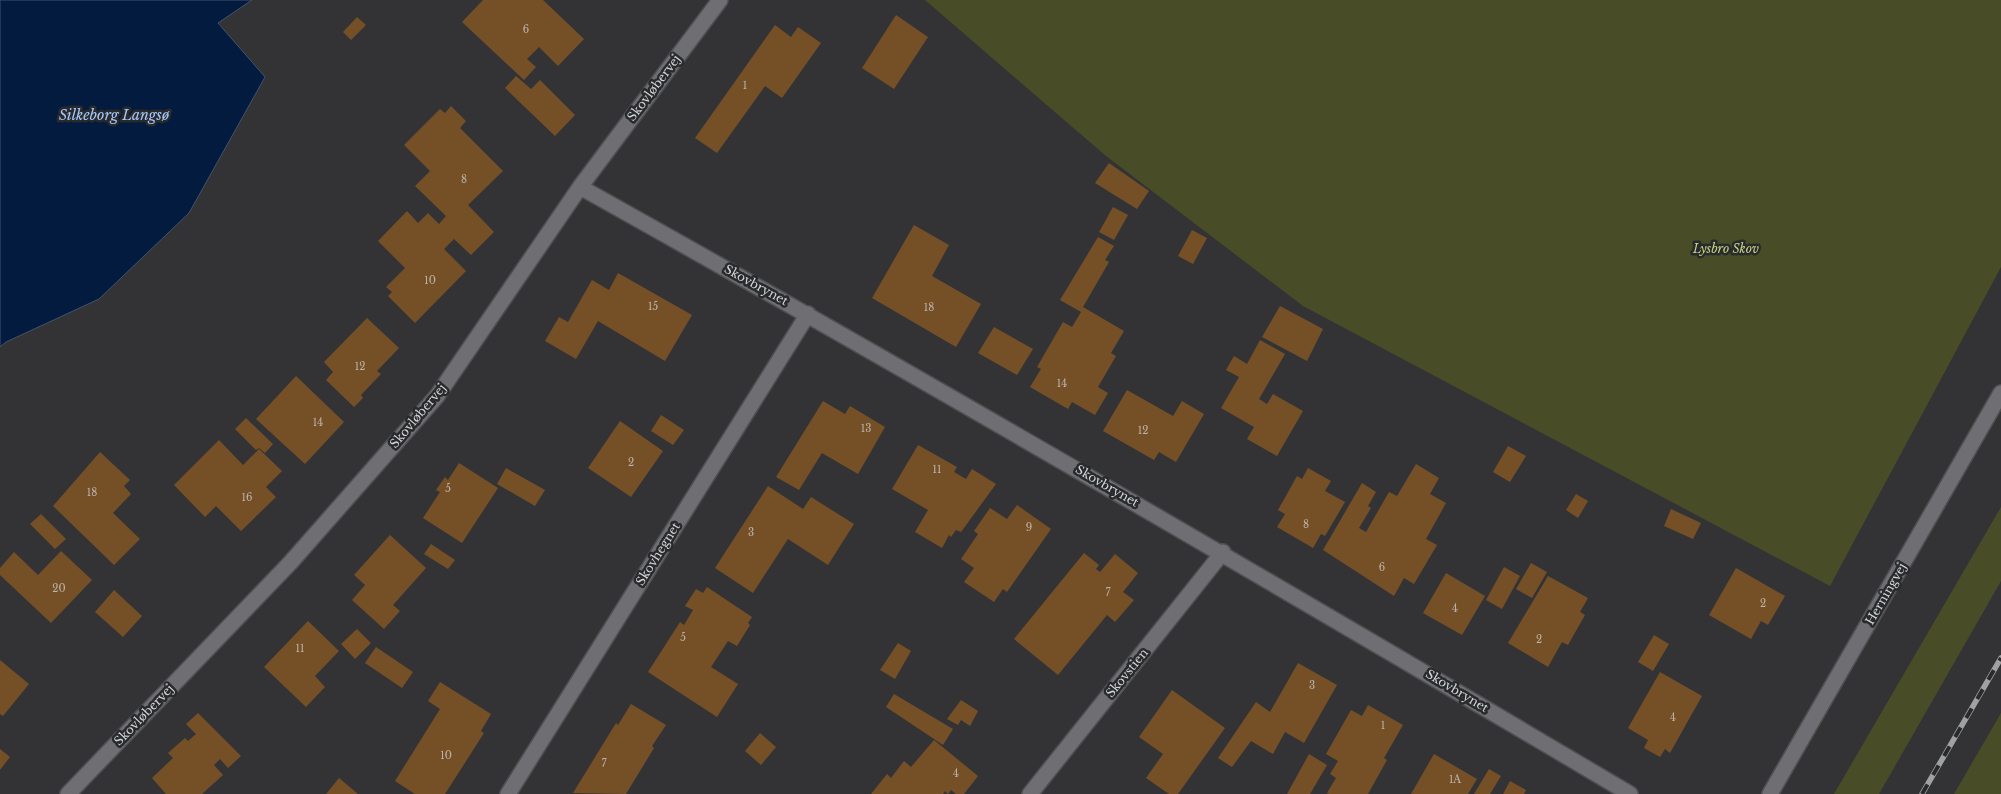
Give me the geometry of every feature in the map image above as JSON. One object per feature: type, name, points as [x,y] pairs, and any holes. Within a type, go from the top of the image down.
[{"type":"street","name":"Skovløbervej","points":[[68,794],[291,562],[437,396],[580,187],[720,0]]},
{"type":"street","name":"Skovbrynet","points":[[580,187],[808,314],[1223,552],[1630,794]]},
{"type":"street","name":"Skovhegnet","points":[[508,794],[808,314]]},
{"type":"street","name":"Herningvej","points":[[1770,794],[2001,393]]},
{"type":"street","name":"Skovstien","points":[[1030,794],[1223,552]]},
{"type":"green space","name":"Lysbro Skov","points":[[925,0],[2001,0],[2001,267],[1830,586],[1303,306],[1106,156]]},
{"type":"green space","points":[[2001,507],[2001,581],[1879,794],[1834,794]]},
{"type":"green space","points":[[2001,713],[2001,794],[1954,794]]},
{"type":"water","name":"Silkeborg Langsø","points":[[0,0],[252,0],[218,23],[265,77],[189,213],[99,299],[6,342],[0,347]]},
{"type":"building","points":[[483,0],[543,0],[584,39],[558,66],[539,47],[527,59],[536,67],[524,80],[462,22]]},
{"type":"building","points":[[896,15],[928,37],[894,89],[862,68]]},
{"type":"building","points":[[357,17],[366,25],[351,40],[343,32]]},
{"type":"building","points":[[775,25],[791,37],[798,27],[821,43],[782,98],[765,86],[717,153],[695,138]]},
{"type":"building","points":[[516,76],[531,89],[540,80],[575,115],[555,136],[505,88]]},
{"type":"building","points":[[451,106],[466,121],[460,128],[503,171],[468,205],[494,232],[471,255],[454,239],[444,249],[466,271],[415,323],[388,296],[392,292],[386,287],[405,268],[378,241],[407,211],[418,223],[428,213],[439,224],[446,216],[415,186],[430,171],[404,145],[440,109],[445,113]]},
{"type":"building","points":[[1109,163],[1149,191],[1137,209],[1095,183]]},
{"type":"building","points":[[1113,207],[1128,215],[1114,240],[1099,232]]},
{"type":"building","points":[[914,225],[949,245],[932,276],[981,304],[956,347],[872,298]]},
{"type":"building","points":[[1192,230],[1207,238],[1193,264],[1178,256]]},
{"type":"building","points":[[1098,237],[1114,246],[1105,260],[1109,262],[1083,307],[1124,331],[1111,353],[1116,356],[1098,387],[1108,393],[1095,415],[1072,402],[1068,409],[1030,387],[1041,369],[1037,367],[1063,322],[1072,327],[1081,312],[1060,300]]},
{"type":"building","points":[[618,273],[692,315],[665,361],[598,321],[576,359],[545,341],[559,317],[568,322],[592,280],[609,290]]},
{"type":"building","points":[[1280,306],[1323,329],[1307,361],[1262,337]]},
{"type":"building","points":[[367,318],[399,348],[377,371],[381,374],[361,395],[363,398],[354,407],[326,380],[333,372],[324,362]]},
{"type":"building","points":[[994,327],[1033,349],[1017,375],[978,353]]},
{"type":"building","points":[[1260,340],[1285,354],[1259,399],[1267,404],[1273,394],[1303,411],[1277,456],[1247,439],[1254,427],[1221,408],[1239,377],[1226,370],[1234,356],[1247,364]]},
{"type":"building","points":[[296,376],[344,422],[305,464],[256,419]]},
{"type":"building","points":[[1127,390],[1173,416],[1182,401],[1204,414],[1176,462],[1159,452],[1154,460],[1103,431]]},
{"type":"building","points":[[823,401],[845,414],[850,406],[885,427],[858,474],[822,453],[799,490],[776,477]]},
{"type":"building","points":[[661,415],[684,430],[673,445],[651,431]]},
{"type":"building","points":[[246,418],[273,444],[265,453],[259,448],[256,450],[235,429]]},
{"type":"building","points":[[620,421],[663,451],[631,497],[588,468]]},
{"type":"building","points":[[219,440],[243,465],[259,449],[282,471],[266,487],[276,497],[241,531],[216,506],[205,517],[174,485]]},
{"type":"building","points":[[918,445],[957,467],[954,472],[966,479],[972,469],[996,484],[961,532],[956,530],[951,537],[949,535],[942,548],[915,532],[928,510],[892,489]]},
{"type":"building","points":[[1508,446],[1526,456],[1510,482],[1493,472]]},
{"type":"building","points":[[100,452],[130,480],[124,486],[131,494],[113,513],[140,539],[114,565],[53,506]]},
{"type":"building","points":[[459,463],[498,488],[462,543],[423,518],[440,492],[436,490],[445,477],[448,480]]},
{"type":"building","points":[[1416,464],[1439,478],[1430,494],[1446,503],[1426,539],[1437,545],[1414,584],[1404,578],[1394,596],[1323,550],[1362,483],[1376,492],[1368,506],[1371,508],[1359,528],[1366,532],[1389,492],[1397,496]]},
{"type":"building","points":[[506,468],[545,490],[535,506],[497,484]]},
{"type":"building","points":[[1308,468],[1331,481],[1325,491],[1345,502],[1325,536],[1321,534],[1313,548],[1277,527],[1285,514],[1278,510],[1297,476],[1302,479]]},
{"type":"building","points":[[768,486],[803,509],[811,497],[854,524],[828,565],[788,539],[753,593],[715,568]]},
{"type":"building","points":[[1576,494],[1588,501],[1578,518],[1566,510]]},
{"type":"building","points":[[1017,505],[1051,529],[1007,592],[1003,589],[994,602],[964,582],[974,568],[961,559],[978,534],[974,531],[990,508],[1007,519]]},
{"type":"building","points":[[1671,509],[1701,523],[1693,539],[1664,526]]},
{"type":"building","points":[[41,514],[66,539],[55,549],[30,524]]},
{"type":"building","points":[[390,535],[426,568],[393,605],[400,611],[384,629],[352,600],[365,585],[354,575]]},
{"type":"building","points":[[431,544],[455,560],[448,569],[424,554]]},
{"type":"building","points":[[61,551],[92,580],[51,623],[0,575],[0,568],[14,552],[38,575]]},
{"type":"building","points":[[1084,553],[1099,565],[1096,569],[1100,572],[1115,554],[1138,573],[1123,592],[1134,600],[1115,622],[1107,615],[1058,675],[1014,639]]},
{"type":"building","points":[[1531,563],[1547,572],[1532,598],[1516,589]]},
{"type":"building","points":[[1504,567],[1520,576],[1502,609],[1486,600]]},
{"type":"building","points":[[1736,568],[1785,596],[1768,625],[1761,621],[1751,639],[1709,615]]},
{"type":"building","points":[[1446,573],[1485,596],[1462,635],[1423,613]]},
{"type":"building","points":[[1548,576],[1588,598],[1580,612],[1585,615],[1568,645],[1562,642],[1548,667],[1508,643]]},
{"type":"building","points":[[707,587],[752,617],[748,623],[750,625],[737,646],[728,641],[711,667],[738,684],[717,717],[648,672],[680,622],[684,625],[693,610],[685,606],[696,589],[703,593]]},
{"type":"building","points":[[114,590],[142,616],[123,637],[95,612]]},
{"type":"building","points":[[308,621],[339,651],[315,676],[325,687],[306,707],[264,667]]},
{"type":"building","points":[[357,629],[371,643],[355,659],[341,644]]},
{"type":"building","points":[[1654,635],[1669,644],[1653,671],[1638,662]]},
{"type":"building","points":[[898,643],[911,651],[895,679],[880,670]]},
{"type":"building","points":[[376,647],[413,672],[402,688],[365,663]]},
{"type":"building","points":[[0,660],[29,684],[3,716],[0,714]]},
{"type":"building","points":[[1298,663],[1337,685],[1304,743],[1285,732],[1273,754],[1251,741],[1232,767],[1218,758],[1256,702],[1270,712]]},
{"type":"building","points":[[1660,672],[1702,696],[1670,753],[1665,749],[1660,757],[1644,748],[1648,740],[1628,728]]},
{"type":"building","points":[[440,682],[491,714],[481,731],[484,733],[445,794],[415,794],[395,781],[440,709],[428,701]]},
{"type":"building","points":[[1172,690],[1225,728],[1178,794],[1169,794],[1146,778],[1163,754],[1139,737]]},
{"type":"building","points":[[894,694],[953,729],[943,745],[886,707]]},
{"type":"building","points":[[961,700],[978,711],[970,726],[961,720],[958,725],[947,719]]},
{"type":"building","points":[[631,704],[666,725],[652,746],[654,748],[626,794],[573,793],[616,723],[618,725]]},
{"type":"building","points":[[1368,705],[1403,725],[1384,758],[1387,760],[1368,794],[1329,794],[1327,793],[1336,778],[1330,774],[1338,761],[1326,754],[1351,710],[1362,716]]},
{"type":"building","points":[[198,713],[241,756],[228,768],[220,759],[214,765],[223,775],[202,794],[166,794],[152,778],[173,758],[168,753],[185,738],[188,741],[196,734],[186,724]]},
{"type":"building","points":[[760,733],[776,747],[761,765],[745,751]]},
{"type":"building","points":[[934,740],[978,776],[964,794],[956,794],[951,790],[948,794],[945,791],[943,794],[871,794],[887,774],[891,778],[904,761],[911,767]]},
{"type":"building","points":[[0,749],[10,757],[0,770]]},
{"type":"building","points":[[1309,754],[1327,765],[1310,794],[1287,794]]},
{"type":"building","points":[[1434,754],[1477,779],[1468,794],[1411,794]]},
{"type":"building","points":[[1489,769],[1501,776],[1490,794],[1474,794]]},
{"type":"building","points":[[339,778],[358,794],[326,794]]},
{"type":"building","points":[[1510,781],[1526,790],[1524,794],[1503,794]]},
{"type":"railway","points":[[1922,794],[2001,658]]}]
